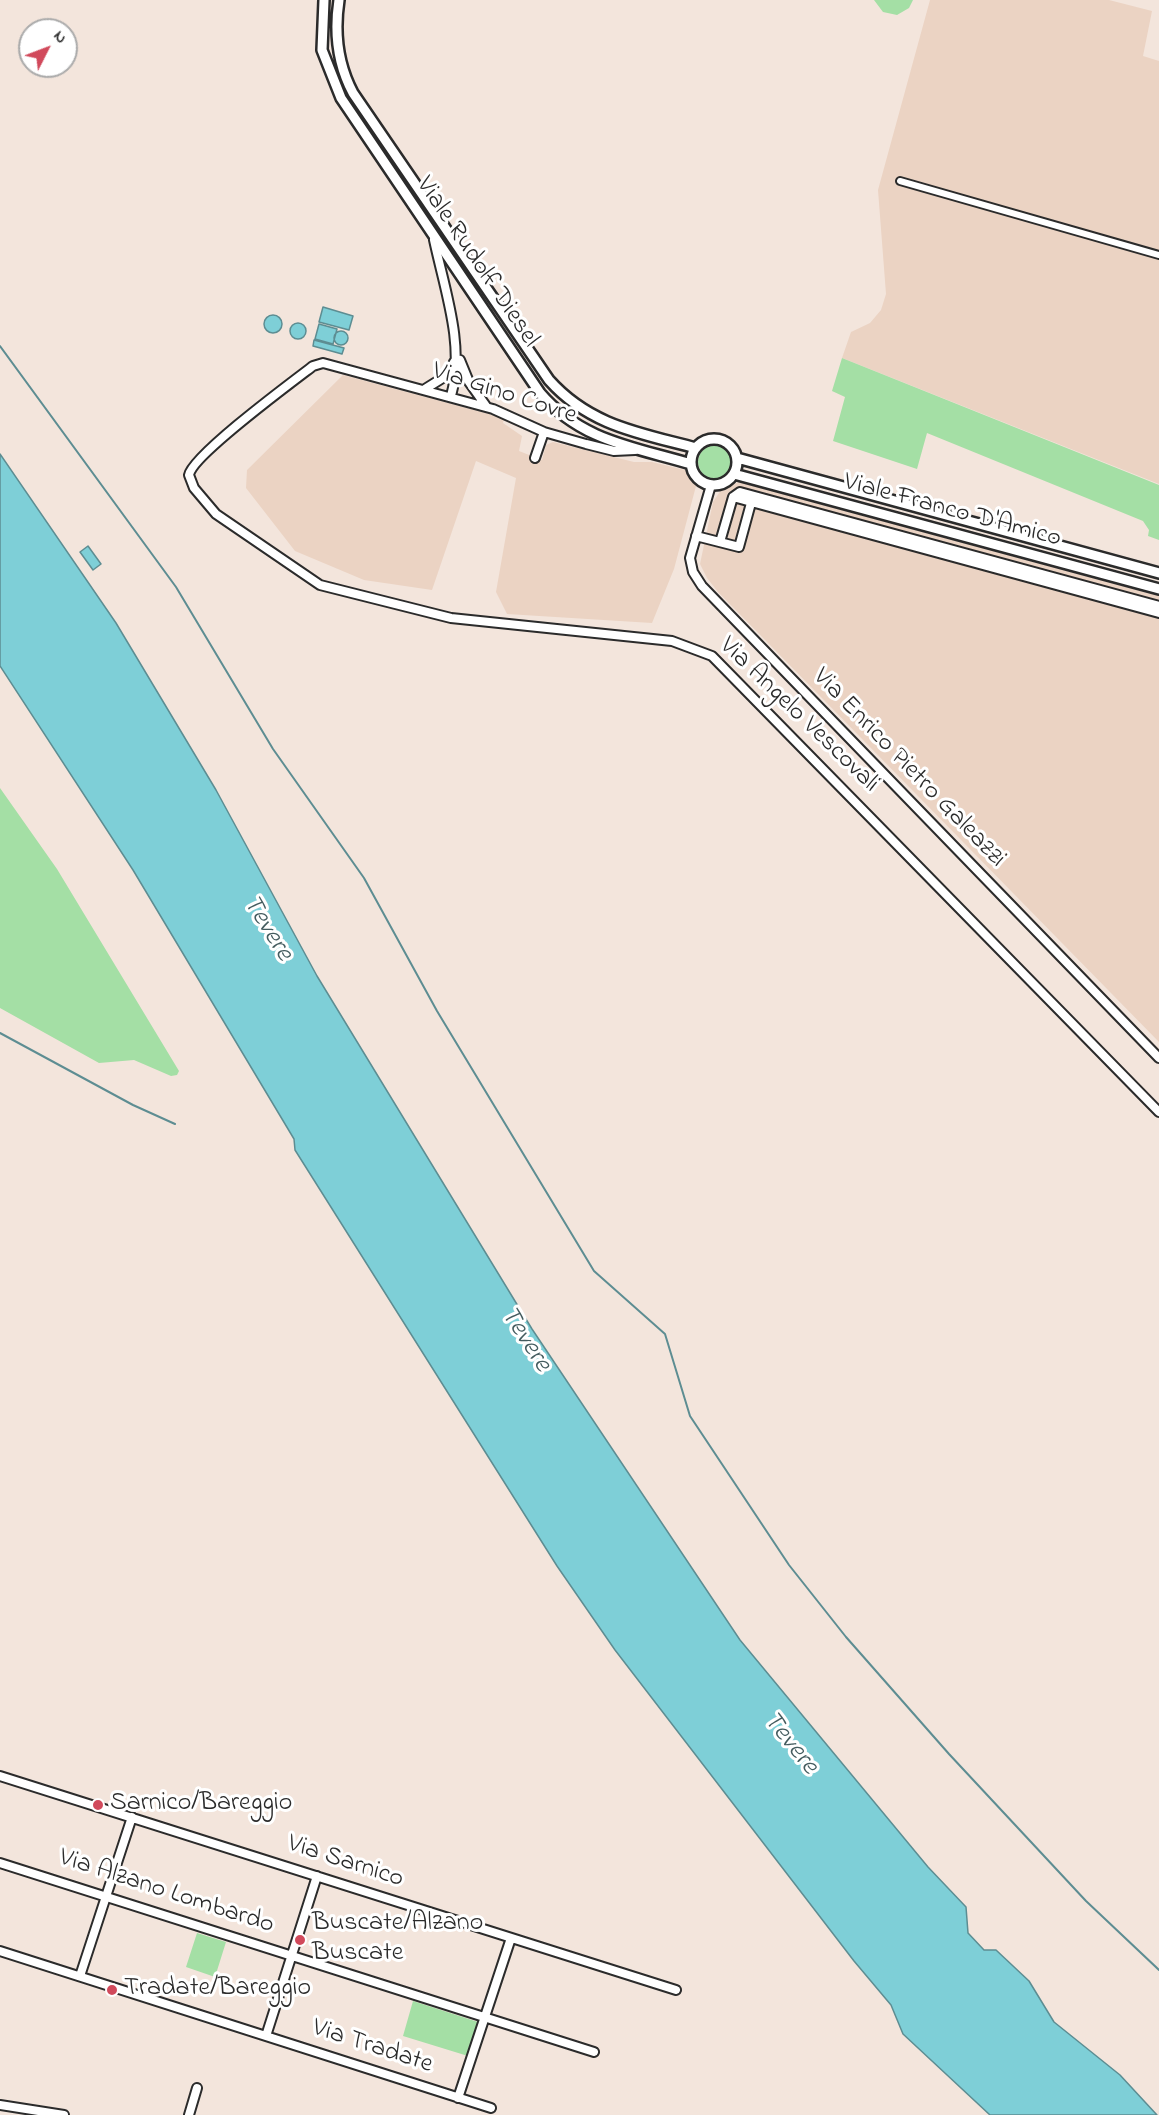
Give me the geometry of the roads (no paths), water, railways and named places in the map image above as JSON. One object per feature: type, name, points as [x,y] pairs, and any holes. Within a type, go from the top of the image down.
[{"type":"street","name":"Viale Rudolf Diesel","points":[[324,0],[322,45],[334,85],[434,240],[534,385],[554,409],[589,434],[691,464]]},
{"type":"street","name":"Viale Rudolf Diesel","points":[[339,0],[337,43],[342,68],[350,87],[387,146],[545,375],[571,402],[595,418],[696,448]]},
{"type":"street","points":[[900,181],[1159,255]]},
{"type":"street","points":[[434,240],[456,350],[457,371],[451,396]]},
{"type":"street","points":[[423,389],[449,374],[456,350]]},
{"type":"street","points":[[456,350],[469,382],[487,407]]},
{"type":"street","name":"Via Gino Covre","points":[[207,503],[190,478],[190,469],[313,366],[327,363],[487,407],[544,432],[609,450],[642,450]]},
{"type":"street","points":[[535,458],[544,432]]},
{"type":"street","points":[[708,440],[723,441],[734,451],[737,458],[734,474],[724,483],[711,485],[698,478],[691,464],[696,448],[708,440]]},
{"type":"street","name":"Viale Franco D'Amico","points":[[737,458],[1159,573]]},
{"type":"street","name":"Viale Franco D'Amico","points":[[734,474],[1159,589]]},
{"type":"street","name":"Via Enrico Pietro Galeazzi","points":[[711,485],[690,558],[693,572],[702,586],[1159,1058]]},
{"type":"street","points":[[720,542],[733,497],[742,493],[1159,606]]},
{"type":"street","points":[[733,497],[1159,613]]},
{"type":"street","points":[[696,536],[739,547],[751,502]]},
{"type":"street","name":"Via Angelo Vescovali","points":[[207,503],[229,524],[321,585],[451,618],[672,641],[712,656],[1159,1112]]},
{"type":"street","name":"Via Sarnico","points":[[0,1776],[676,1990]]},
{"type":"street","points":[[80,1976],[132,1817]]},
{"type":"street","name":"Via Alzano Lombardo","points":[[0,1863],[594,2052]]},
{"type":"street","points":[[266,2036],[317,1876]]},
{"type":"street","points":[[458,2098],[512,1938]]},
{"type":"street","name":"Via Tradate","points":[[0,1951],[491,2108]]},
{"type":"street","points":[[189,2115],[197,2088]]},
{"type":"street","points":[[0,2105],[64,2115]]},
{"type":"water","points":[[323,307],[353,316],[349,330],[319,322]]},
{"type":"water","points":[[273,315],[279,318],[282,324],[279,330],[273,333],[267,330],[264,324],[267,318]]},
{"type":"water","points":[[298,323],[304,325],[306,331],[304,337],[298,339],[292,337],[290,331],[292,325]]},
{"type":"water","points":[[319,324],[337,329],[333,344],[315,339]]},
{"type":"water","points":[[341,331],[346,333],[348,338],[346,343],[341,345],[336,343],[334,338],[336,333]]},
{"type":"water","points":[[314,340],[344,348],[342,354],[313,346]]},
{"type":"water","name":"Tevere","points":[[0,454],[116,623],[216,790],[317,976],[532,1329],[740,1640],[928,1867],[966,1907],[968,1933],[984,1950],[996,1950],[1029,1981],[1054,2022],[1120,2075],[1157,2115],[990,2115],[903,2034],[891,2005],[854,1961],[615,1650],[557,1566],[295,1150],[294,1139],[133,870],[0,666]]},
{"type":"water","points":[[88,546],[101,564],[93,570],[80,552]]},
{"type":"waterway","points":[[0,346],[176,587],[273,749],[364,878],[437,1011],[594,1271],[665,1334],[690,1416],[789,1565],[846,1637],[949,1754],[1086,1901],[1159,1970]]},
{"type":"waterway","points":[[0,1033],[133,1105],[175,1124]]},
{"type":"place","name":"Sarnico/Bareggio","points":[[98,1805]]},
{"type":"place","name":"Buscate/Alzano Buscate","points":[[300,1940]]},
{"type":"place","name":"Tradate/Bareggio","points":[[112,1990]]}]
